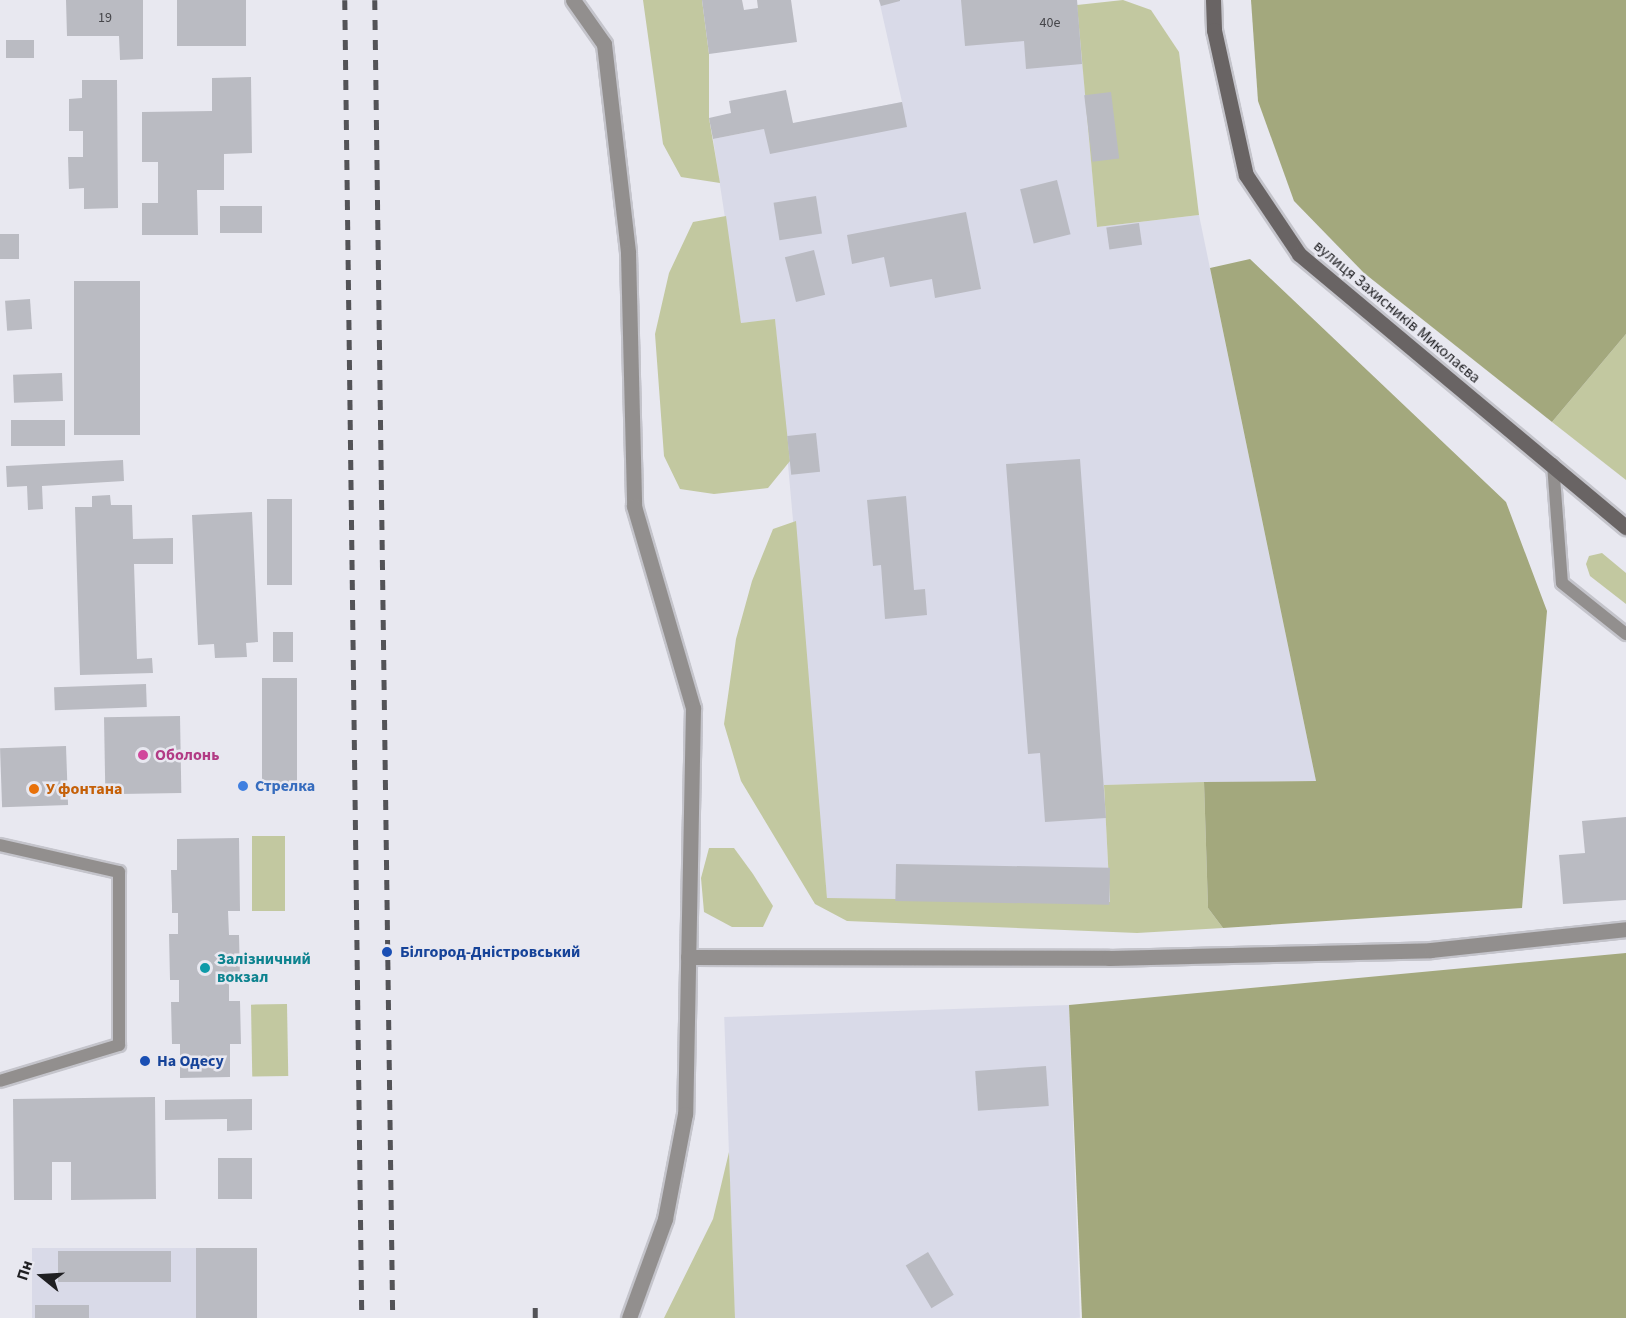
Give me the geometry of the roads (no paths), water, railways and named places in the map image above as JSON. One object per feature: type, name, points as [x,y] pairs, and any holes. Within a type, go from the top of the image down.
[{"type":"street","points":[[573,0],[604,44],[628,253],[634,506],[693,708],[685,1114],[665,1219],[629,1318]]},
{"type":"street","name":"вулиця Захисників Миколаєва","points":[[1213,0],[1214,30],[1246,175],[1299,254],[1626,527]]},
{"type":"street","points":[[688,957],[1109,958],[1431,950],[1626,929]]},
{"type":"lane","points":[[1552,464],[1562,583],[1626,634]]},
{"type":"lane","points":[[0,845],[119,872],[119,1045],[0,1082]]},
{"type":"railway","points":[[345,0],[362,1318]]},
{"type":"railway","points":[[375,0],[393,1318]]},
{"type":"railway","points":[[535,1303],[535,1318]]},
{"type":"place","name":"Оболонь","points":[[143,755]]},
{"type":"place","name":"Стрелка","points":[[243,786]]},
{"type":"place","name":"У фонтана","points":[[34,789]]},
{"type":"place","name":"Білгород-Дністровський","points":[[387,952]]},
{"type":"place","name":"Залізничний вокзал","points":[[205,968]]},
{"type":"place","name":"На Одесу","points":[[145,1061]]}]
